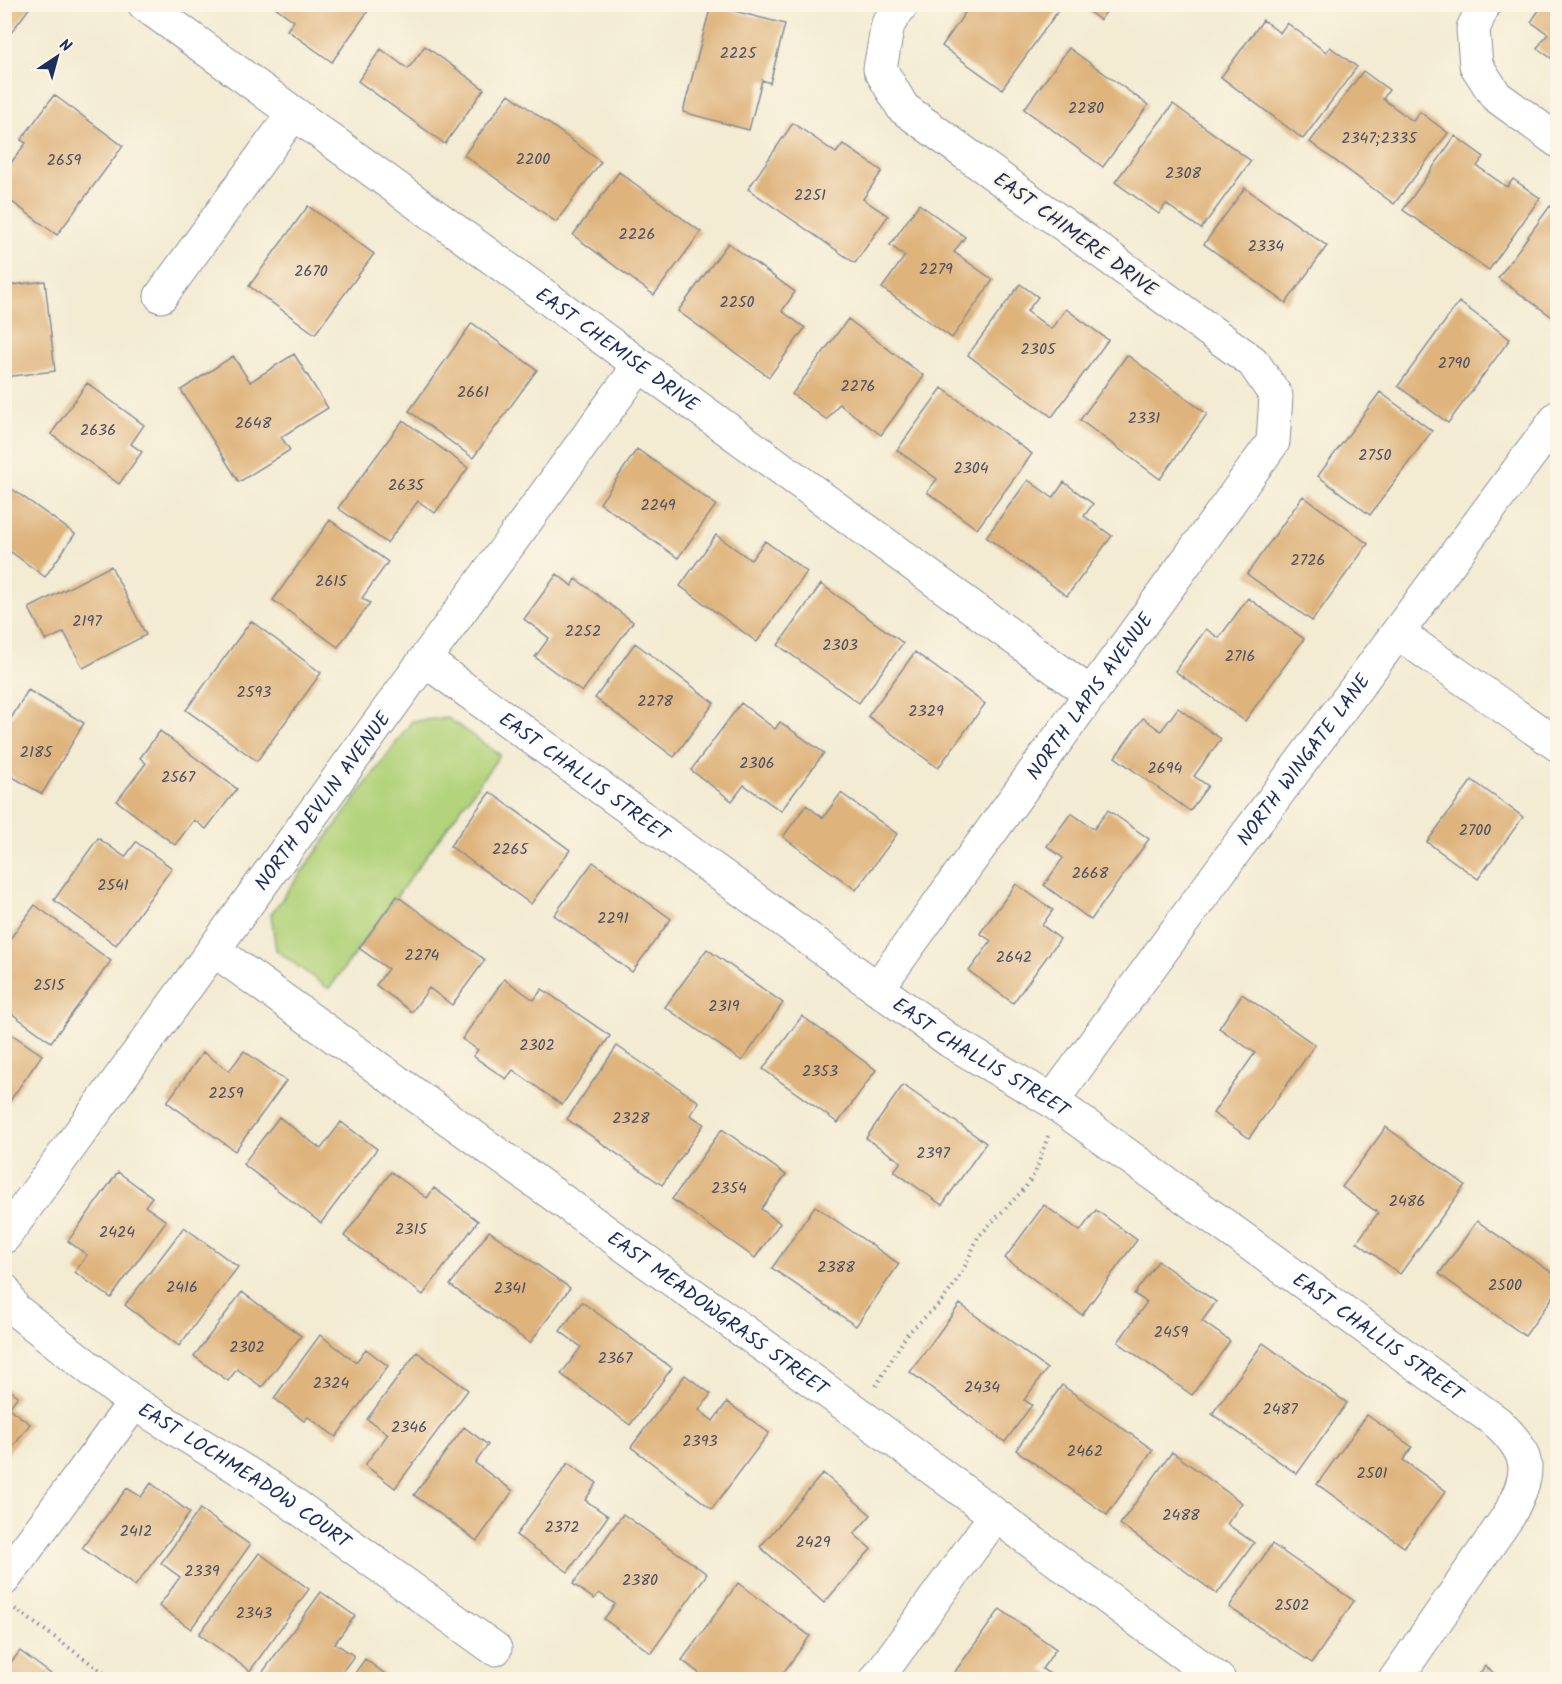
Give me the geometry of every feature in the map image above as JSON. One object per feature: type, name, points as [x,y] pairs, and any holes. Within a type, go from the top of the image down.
[{"type":"street","name":"EAST CHEMISE DRIVE","points":[[144,4],[1091,694]]},
{"type":"street","name":"EAST CHIMERE DRIVE","points":[[903,4],[888,24],[880,69],[903,108],[1253,362],[1276,396]]},
{"type":"street","points":[[1484,4],[1473,29],[1476,65],[1496,96],[1557,141]]},
{"type":"street","points":[[160,296],[293,114]]},
{"type":"street","name":"NORTH DEVLIN AVENUE","points":[[4,1237],[639,366]]},
{"type":"street","name":"NORTH LAPIS AVENUE","points":[[877,988],[1273,442],[1276,396]]},
{"type":"street","name":"NORTH WINGATE LANE","points":[[1052,1101],[1557,417]]},
{"type":"street","points":[[1398,633],[1557,745]]},
{"type":"street","name":"EAST CHALLIS STREET","points":[[426,661],[950,1041],[1052,1101],[1498,1423],[1517,1442],[1526,1463],[1522,1489],[1509,1515],[1395,1680]]},
{"type":"street","name":"EAST MEADOWGRASS STREET","points":[[214,951],[860,1415],[1219,1680]]},
{"type":"street","name":"EAST LOCHMEADOW COURT","points":[[4,1290],[13,1308],[134,1403],[274,1490],[495,1649]]},
{"type":"street","points":[[9,1594],[134,1403]]},
{"type":"street","points":[[876,1680],[995,1516]]},
{"type":"path","points":[[860,1415],[907,1334],[940,1304],[965,1266],[974,1244],[986,1227],[1013,1202],[1035,1173],[1051,1129],[1054,1115],[1052,1101]]},
{"type":"path","points":[[9,1594],[114,1680]]},
{"type":"green space","points":[[448,718],[500,755],[329,989],[276,950],[271,914],[412,721]]},
{"type":"building","points":[[4,4],[31,6],[4,42]]},
{"type":"building","points":[[271,4],[373,4],[332,62],[287,30],[294,21]]},
{"type":"building","points":[[971,4],[1048,4],[1058,11],[1002,89],[942,46]]},
{"type":"building","points":[[1079,4],[1112,4],[1100,20]]},
{"type":"building","points":[[1543,4],[1558,4],[1558,63],[1537,48],[1548,34],[1531,22]]},
{"type":"building","points":[[711,5],[785,24],[770,83],[762,80],[749,130],[683,112]]},
{"type":"building","points":[[1263,20],[1280,33],[1287,23],[1326,52],[1330,47],[1357,67],[1303,139],[1221,77]]},
{"type":"building","points":[[425,46],[484,89],[445,144],[358,81],[381,49],[408,69]]},
{"type":"building","points":[[1069,48],[1148,105],[1103,167],[1024,109]]},
{"type":"building","points":[[1363,71],[1389,90],[1383,99],[1413,121],[1420,112],[1448,133],[1394,204],[1310,142]]},
{"type":"building","points":[[509,94],[601,162],[556,222],[464,155]]},
{"type":"building","points":[[54,95],[123,146],[57,235],[4,196],[4,172],[26,143],[21,140]]},
{"type":"building","points":[[1173,104],[1251,161],[1201,229],[1166,204],[1159,214],[1115,182]]},
{"type":"building","points":[[793,123],[836,153],[843,144],[882,171],[863,199],[888,216],[855,263],[748,189]]},
{"type":"building","points":[[1455,136],[1484,157],[1477,166],[1507,187],[1513,179],[1540,198],[1489,270],[1403,210]]},
{"type":"building","points":[[619,172],[701,232],[654,295],[573,235]]},
{"type":"building","points":[[1245,188],[1327,246],[1286,303],[1204,244]]},
{"type":"building","points":[[919,204],[965,237],[954,252],[993,280],[952,338],[882,288],[905,256],[890,245]]},
{"type":"building","points":[[308,206],[374,254],[315,334],[249,286]]},
{"type":"building","points":[[1550,206],[1558,212],[1558,321],[1498,278]]},
{"type":"building","points":[[728,243],[795,292],[782,311],[805,328],[769,377],[678,311]]},
{"type":"building","points":[[45,281],[55,371],[4,377],[4,286]]},
{"type":"building","points":[[1020,284],[1038,297],[1027,311],[1051,329],[1066,309],[1108,340],[1052,417],[968,355]]},
{"type":"building","points":[[1459,302],[1510,339],[1448,423],[1398,386]]},
{"type":"building","points":[[848,319],[924,376],[881,435],[839,404],[827,420],[792,394]]},
{"type":"building","points":[[472,323],[537,370],[473,458],[409,411]]},
{"type":"building","points":[[294,354],[328,408],[281,437],[290,450],[239,482],[181,390],[233,356],[250,382]]},
{"type":"building","points":[[1127,355],[1207,414],[1160,479],[1080,420]]},
{"type":"building","points":[[87,383],[144,425],[131,444],[142,452],[119,484],[51,434]]},
{"type":"building","points":[[942,388],[1032,454],[977,529],[927,492],[937,479],[897,450]]},
{"type":"building","points":[[1380,392],[1432,431],[1370,515],[1318,476]]},
{"type":"building","points":[[403,420],[468,468],[435,513],[418,501],[387,543],[338,508]]},
{"type":"building","points":[[637,449],[716,505],[678,558],[600,503]]},
{"type":"building","points":[[1028,480],[1053,498],[1064,482],[1093,504],[1084,516],[1112,536],[1067,596],[986,537]]},
{"type":"building","points":[[8,486],[75,534],[45,577],[11,552],[4,560],[4,491]]},
{"type":"building","points":[[1303,496],[1368,544],[1312,621],[1247,574]]},
{"type":"building","points":[[330,520],[388,562],[362,598],[370,603],[338,647],[273,600]]},
{"type":"building","points":[[716,535],[751,560],[765,541],[807,572],[757,642],[680,586]]},
{"type":"building","points":[[111,566],[146,635],[83,668],[64,632],[46,641],[29,608]]},
{"type":"building","points":[[557,574],[572,586],[576,579],[633,622],[582,692],[535,657],[549,638],[524,619]]},
{"type":"building","points":[[821,584],[903,643],[859,703],[778,645]]},
{"type":"building","points":[[1248,598],[1304,639],[1245,721],[1175,671],[1206,629],[1219,638]]},
{"type":"building","points":[[251,621],[321,673],[257,761],[186,710]]},
{"type":"building","points":[[635,643],[714,703],[674,757],[595,698]]},
{"type":"building","points":[[915,652],[985,704],[938,768],[868,716]]},
{"type":"building","points":[[28,690],[84,723],[42,794],[4,772],[4,730]]},
{"type":"building","points":[[741,703],[775,729],[780,722],[824,753],[781,811],[744,785],[732,801],[691,770]]},
{"type":"building","points":[[1178,708],[1221,739],[1194,776],[1208,786],[1190,811],[1115,757],[1143,718],[1161,731]]},
{"type":"building","points":[[160,731],[237,789],[206,829],[194,820],[175,845],[117,801],[146,763],[140,758]]},
{"type":"building","points":[[1472,780],[1523,817],[1478,879],[1427,842]]},
{"type":"building","points":[[490,792],[570,850],[531,904],[450,846]]},
{"type":"building","points":[[841,793],[897,834],[856,890],[783,837],[806,805],[823,818]]},
{"type":"building","points":[[1108,810],[1149,839],[1091,920],[1044,885],[1063,858],[1047,846],[1071,813],[1094,829]]},
{"type":"building","points":[[98,838],[125,857],[136,842],[172,868],[116,945],[54,900]]},
{"type":"building","points":[[593,862],[671,919],[632,972],[554,915]]},
{"type":"building","points":[[1016,884],[1053,910],[1042,925],[1060,939],[1013,1003],[969,971],[991,941],[980,933]]},
{"type":"building","points":[[397,896],[485,960],[452,1005],[429,988],[412,1012],[376,985],[388,969],[359,948]]},
{"type":"building","points":[[35,905],[111,961],[51,1042],[4,1008],[4,947]]},
{"type":"building","points":[[707,949],[783,1003],[742,1061],[665,1007]]},
{"type":"building","points":[[504,979],[534,1000],[542,989],[610,1036],[562,1105],[513,1070],[506,1079],[473,1056],[478,1050],[462,1039]]},
{"type":"building","points":[[1242,994],[1315,1045],[1249,1138],[1213,1113],[1255,1053],[1219,1028]]},
{"type":"building","points":[[802,1016],[876,1070],[838,1123],[763,1069]]},
{"type":"building","points":[[4,1029],[42,1055],[7,1105],[4,1103]]},
{"type":"building","points":[[617,1046],[699,1102],[690,1115],[704,1124],[662,1185],[567,1119]]},
{"type":"building","points":[[244,1051],[286,1081],[235,1151],[167,1102],[203,1052],[229,1071]]},
{"type":"building","points":[[903,1085],[986,1143],[942,1205],[894,1171],[901,1162],[866,1138]]},
{"type":"building","points":[[279,1117],[321,1149],[341,1122],[377,1149],[321,1223],[243,1164]]},
{"type":"building","points":[[1386,1127],[1465,1185],[1400,1274],[1357,1242],[1378,1213],[1342,1187]]},
{"type":"building","points":[[722,1129],[786,1175],[761,1209],[780,1223],[755,1258],[672,1199]]},
{"type":"building","points":[[118,1172],[152,1197],[145,1206],[166,1221],[111,1298],[75,1272],[87,1255],[68,1241]]},
{"type":"building","points":[[391,1172],[427,1198],[434,1188],[478,1221],[423,1295],[344,1236]]},
{"type":"building","points":[[1044,1205],[1080,1231],[1096,1210],[1137,1240],[1082,1315],[1005,1258]]},
{"type":"building","points":[[815,1206],[899,1264],[856,1326],[772,1268]]},
{"type":"building","points":[[1477,1221],[1558,1277],[1558,1290],[1525,1336],[1439,1274]]},
{"type":"building","points":[[184,1227],[238,1267],[179,1346],[125,1305]]},
{"type":"building","points":[[489,1231],[570,1288],[530,1343],[450,1285]]},
{"type":"building","points":[[1158,1261],[1216,1302],[1202,1321],[1230,1341],[1192,1395],[1118,1342],[1147,1302],[1134,1294]]},
{"type":"building","points":[[242,1292],[301,1336],[262,1387],[237,1369],[228,1381],[194,1356]]},
{"type":"building","points":[[582,1302],[672,1368],[630,1425],[561,1374],[581,1347],[560,1331]]},
{"type":"building","points":[[960,1304],[1047,1369],[1024,1400],[1032,1405],[1005,1442],[910,1372]]},
{"type":"building","points":[[320,1335],[356,1362],[366,1349],[388,1366],[336,1437],[308,1417],[304,1421],[274,1398]]},
{"type":"building","points":[[1263,1343],[1347,1403],[1297,1474],[1212,1414]]},
{"type":"building","points":[[417,1352],[468,1390],[395,1488],[365,1465],[388,1434],[367,1419]]},
{"type":"building","points":[[685,1375],[711,1394],[699,1410],[713,1421],[727,1402],[769,1433],[712,1509],[631,1447]]},
{"type":"building","points":[[1062,1385],[1153,1450],[1107,1515],[1016,1450]]},
{"type":"building","points":[[4,1386],[18,1396],[9,1408],[30,1424],[4,1459]]},
{"type":"building","points":[[1367,1415],[1412,1447],[1403,1460],[1446,1491],[1404,1547],[1317,1484]]},
{"type":"building","points":[[464,1427],[488,1445],[475,1463],[513,1491],[477,1541],[414,1495]]},
{"type":"building","points":[[1172,1452],[1242,1503],[1227,1524],[1254,1543],[1217,1594],[1120,1524]]},
{"type":"building","points":[[568,1463],[597,1483],[585,1500],[608,1516],[568,1572],[516,1535]]},
{"type":"building","points":[[823,1473],[871,1515],[854,1534],[871,1549],[824,1603],[760,1547]]},
{"type":"building","points":[[151,1483],[190,1513],[135,1586],[82,1548],[127,1488],[141,1497]]},
{"type":"building","points":[[200,1509],[250,1545],[191,1629],[159,1606],[180,1577],[161,1563]]},
{"type":"building","points":[[623,1514],[707,1574],[651,1653],[604,1619],[615,1604],[599,1593],[594,1599],[573,1584]]},
{"type":"building","points":[[1272,1544],[1354,1601],[1312,1663],[1229,1607]]},
{"type":"building","points":[[259,1553],[309,1589],[250,1671],[199,1634]]},
{"type":"building","points":[[738,1583],[810,1636],[778,1680],[708,1680],[682,1660]]},
{"type":"building","points":[[321,1592],[355,1616],[335,1643],[354,1656],[336,1680],[257,1680]]},
{"type":"building","points":[[1000,1609],[1056,1649],[1042,1669],[1055,1677],[1053,1680],[949,1680]]},
{"type":"building","points":[[20,1651],[59,1680],[4,1680],[4,1671]]},
{"type":"building","points":[[365,1659],[393,1680],[350,1680]]},
{"type":"building","points":[[1485,1666],[1503,1680],[1475,1680]]}]
